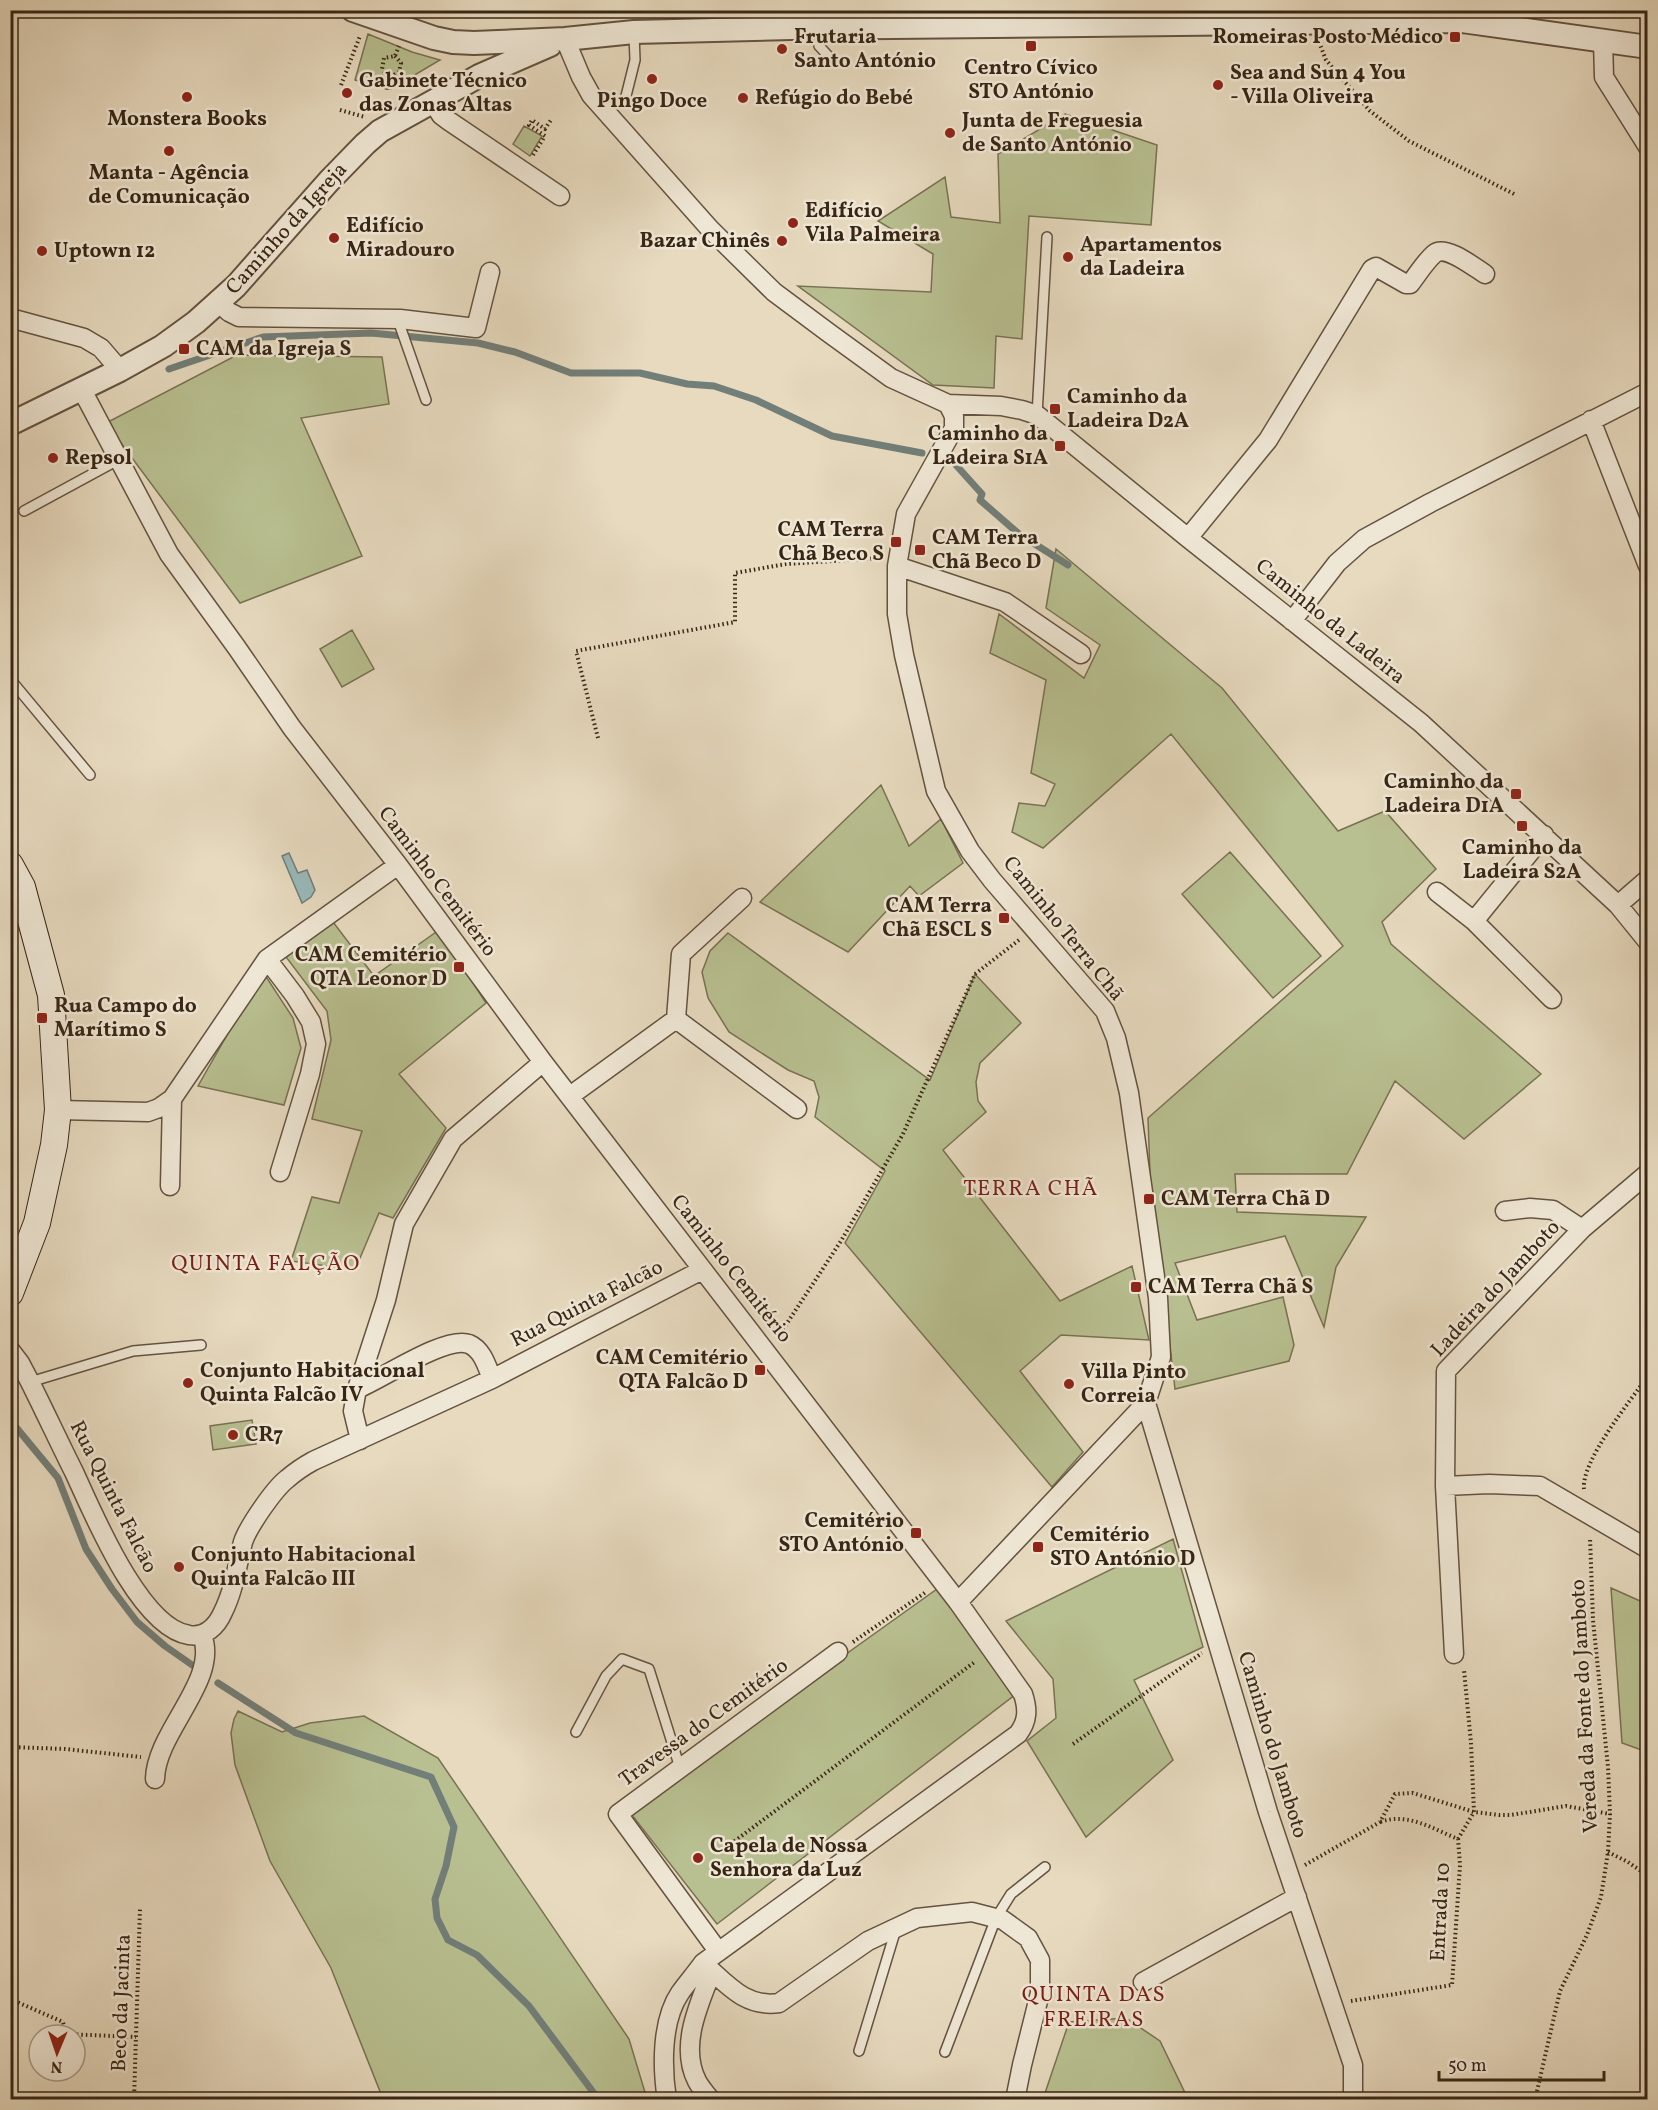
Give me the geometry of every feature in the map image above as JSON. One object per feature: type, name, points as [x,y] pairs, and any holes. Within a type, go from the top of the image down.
[{"type":"main road","points":[[10,865],[22,887],[51,995],[58,1110],[54,1145],[37,1223],[10,1293]]},
{"type":"street","points":[[354,10],[420,34],[453,42],[474,43],[808,22],[1466,16],[1647,47]]},
{"type":"street","points":[[565,39],[591,95],[710,229],[774,292],[891,378],[948,404]]},
{"type":"street","name":"Caminho da Igreja","points":[[10,424],[120,370],[171,340],[219,303],[365,144],[380,131],[507,62],[565,39]]},
{"type":"street","points":[[1603,40],[1604,77],[1647,147]]},
{"type":"street","points":[[432,101],[441,115],[449,121],[560,196]]},
{"type":"street","points":[[1188,538],[1268,440],[1372,269],[1376,267],[1410,284],[1434,254],[1444,252],[1452,253],[1485,274]]},
{"type":"street","points":[[219,303],[229,312],[240,317],[476,328],[490,272]]},
{"type":"street","points":[[10,318],[84,338],[101,348],[120,370]]},
{"type":"street","name":"Caminho Cemitério","points":[[82,390],[169,554],[292,728],[398,865],[543,1062],[942,1582],[1023,1695],[1027,1706],[1026,1719],[1018,1734],[718,1951],[708,1967],[678,1995],[668,2024],[663,2051],[663,2079],[667,2100]]},
{"type":"street","points":[[1292,621],[1337,563],[1364,540],[1430,502],[1647,392]]},
{"type":"street","name":"Caminho da Ladeira","points":[[948,404],[1000,406],[1036,415],[1421,723],[1618,905],[1647,942]]},
{"type":"street","name":"Caminho Terra Chã","points":[[948,404],[954,416],[954,428],[906,514],[898,561],[897,614],[936,790],[970,851],[992,880],[1105,1011],[1116,1038],[1129,1094],[1158,1299],[1161,1357],[1146,1403]]},
{"type":"street","points":[[1591,420],[1647,566]]},
{"type":"street","points":[[898,561],[1005,602],[1081,654]]},
{"type":"street","points":[[1474,921],[1544,835]]},
{"type":"street","points":[[58,1110],[148,1112],[172,1099],[267,959],[398,865]]},
{"type":"street","points":[[1618,905],[1647,879]]},
{"type":"street","points":[[1437,892],[1474,921],[1552,999]]},
{"type":"street","points":[[570,1096],[676,1019],[681,954],[742,898]]},
{"type":"street","points":[[267,959],[311,1022],[316,1044],[310,1074],[280,1172]]},
{"type":"street","points":[[676,1019],[797,1109]]},
{"type":"street","points":[[360,1440],[353,1411],[357,1389],[386,1300],[404,1224],[453,1139],[543,1062]]},
{"type":"street","points":[[170,1186],[172,1099]]},
{"type":"street","name":"Ladeira do Jamboto","points":[[1453,1650],[1445,1486],[1446,1371],[1582,1228],[1647,1173]]},
{"type":"street","points":[[1505,1211],[1530,1208],[1554,1210],[1582,1228]]},
{"type":"street","name":"Rua Quinta Falcão","points":[[10,1350],[30,1382],[110,1548],[138,1595],[173,1631],[193,1636],[202,1635],[215,1626],[223,1614],[233,1589],[244,1540],[284,1480],[313,1461],[492,1379],[702,1270]]},
{"type":"street","points":[[357,1389],[428,1353],[459,1342],[469,1344],[480,1352],[492,1379]]},
{"type":"street","points":[[957,1602],[1146,1403]]},
{"type":"street","name":"Caminho do Jamboto","points":[[1146,1403],[1268,1812],[1353,2065],[1353,2100]]},
{"type":"street","points":[[1445,1486],[1489,1484],[1540,1486],[1647,1549]]},
{"type":"street","points":[[156,1779],[158,1759],[202,1672],[207,1655],[202,1635]]},
{"type":"street","name":"Travessa do Cemitério","points":[[718,1951],[618,1814],[837,1652]]},
{"type":"street","points":[[1143,1982],[1297,1897]]},
{"type":"street","points":[[711,2100],[697,2081],[691,2063],[690,2044],[708,1967],[743,1997],[757,2004],[779,2003],[868,1941],[897,1927],[917,1918],[972,1912],[1003,1920],[1028,1938],[1040,1960],[1040,1993],[1015,2100]]},
{"type":"lane","points":[[808,22],[819,46],[835,63]]},
{"type":"lane","points":[[626,96],[635,60],[634,32]]},
{"type":"lane","points":[[1036,415],[1047,237]]},
{"type":"lane","points":[[400,323],[426,400]]},
{"type":"lane","points":[[24,511],[118,460]]},
{"type":"lane","points":[[10,679],[90,775]]},
{"type":"lane","points":[[30,1382],[133,1352],[201,1345]]},
{"type":"lane","points":[[576,1732],[606,1676],[622,1659],[649,1669],[680,1768]]},
{"type":"lane","points":[[945,2052],[996,1918],[1011,1894],[1045,1867]]},
{"type":"lane","points":[[859,2050],[897,1927]]},
{"type":"path","points":[[1316,33],[1326,60],[1370,111],[1409,141],[1516,195]]},
{"type":"path","points":[[341,86],[358,41]]},
{"type":"path","points":[[395,56],[400,43]]},
{"type":"path","points":[[390,76],[382,69],[384,58],[395,56]]},
{"type":"path","points":[[386,89],[390,76],[399,72],[401,63],[395,56]]},
{"type":"path","points":[[339,110],[354,114]]},
{"type":"path","points":[[530,160],[545,135],[529,125],[532,120],[545,129],[551,120]]},
{"type":"path","points":[[598,738],[576,651],[735,622],[735,573],[786,564],[898,561]]},
{"type":"path","points":[[768,1353],[841,1241],[903,1134],[975,974],[1034,928]]},
{"type":"path","name":"Vereda da Fonte do Jamboto","points":[[1535,2100],[1560,1991],[1587,1935],[1601,1897],[1608,1852],[1610,1814],[1608,1767],[1593,1620],[1589,1515],[1583,1483],[1591,1459],[1647,1376]]},
{"type":"path","points":[[837,1652],[942,1582]]},
{"type":"path","points":[[1073,1744],[1217,1642]]},
{"type":"path","points":[[1453,1650],[1460,1647],[1466,1676],[1474,1812],[1458,1839]]},
{"type":"path","points":[[720,1852],[992,1650]]},
{"type":"path","points":[[10,1747],[65,1749],[158,1759]]},
{"type":"path","points":[[1289,1874],[1380,1822],[1395,1794],[1413,1792],[1474,1812],[1511,1815],[1566,1806],[1610,1814]]},
{"type":"path","name":"Entrada 10","points":[[1333,2004],[1452,1985],[1460,1865],[1458,1839],[1419,1821],[1396,1818],[1380,1822]]},
{"type":"path","points":[[1608,1852],[1628,1862],[1647,1876]]},
{"type":"path","name":"Beco da Jacinta","points":[[134,2100],[140,1908]]},
{"type":"path","points":[[10,1999],[63,2022],[66,2034],[136,2037]]},
{"type":"green space","points":[[368,34],[412,52],[440,60],[391,89],[355,80]]},
{"type":"green space","points":[[1065,114],[1157,145],[1151,225],[1029,216],[1022,339],[996,336],[994,388],[933,385],[798,286],[931,292],[933,254],[878,221],[945,177],[951,217],[1000,223],[998,154]]},
{"type":"green space","points":[[524,126],[542,136],[530,156],[513,144]]},
{"type":"green space","points":[[237,355],[382,357],[389,404],[301,418],[362,556],[240,603],[106,423]]},
{"type":"green space","points":[[1056,549],[1222,688],[1338,831],[1385,811],[1436,869],[1382,922],[1391,944],[1541,1074],[1464,1139],[1395,1081],[1347,1174],[1235,1174],[1237,1212],[1366,1217],[1336,1267],[1324,1327],[1285,1236],[1175,1263],[1197,1320],[1283,1297],[1294,1345],[1289,1361],[1175,1389],[1150,1174],[1148,1118],[1343,946],[1171,734],[1043,848],[1012,832],[1019,803],[1045,806],[1055,784],[1031,773],[1046,680],[990,653],[999,614],[1084,678],[1100,645],[1046,608]]},
{"type":"green space","points":[[352,630],[374,669],[342,687],[320,649]]},
{"type":"green space","points":[[881,785],[909,846],[941,819],[963,863],[919,896],[910,886],[848,952],[760,902]]},
{"type":"green space","points":[[1230,852],[1321,956],[1273,998],[1182,894]]},
{"type":"green space","points":[[330,918],[374,976],[439,930],[486,1003],[399,1074],[446,1128],[393,1218],[379,1213],[355,1270],[291,1261],[312,1197],[339,1203],[362,1131],[312,1119],[331,1040],[327,1011],[283,953]]},
{"type":"green space","points":[[728,933],[930,1080],[975,974],[1021,1023],[980,1063],[976,1082],[978,1101],[986,1112],[943,1150],[1060,1301],[1132,1266],[1149,1340],[1061,1335],[1020,1371],[1083,1452],[1052,1487],[845,1243],[885,1171],[815,1117],[819,1097],[814,1081],[788,1070],[729,1032],[708,998],[702,972],[710,951]]},
{"type":"green space","points":[[263,972],[293,1018],[301,1048],[284,1105],[198,1086]]},
{"type":"green space","name":"CR7","points":[[252,1420],[256,1444],[213,1450],[210,1426]]},
{"type":"green space","points":[[1173,1539],[1203,1647],[1134,1680],[1173,1760],[1086,1837],[1027,1741],[1056,1718],[1053,1679],[1006,1621]]},
{"type":"green space","points":[[1611,1588],[1647,1604],[1647,1752],[1622,1743]]},
{"type":"green space","points":[[937,1589],[1016,1694],[717,1924],[628,1810]]},
{"type":"green space","points":[[238,1711],[282,1732],[310,1723],[364,1716],[438,1758],[629,2039],[647,2099],[383,2099],[331,1968],[270,1861],[235,1765],[231,1733]]},
{"type":"green space","points":[[1126,2018],[1160,2041],[1188,2099],[1043,2099],[1069,2022]]},
{"type":"water","points":[[289,853],[298,873],[307,870],[315,890],[311,897],[302,903],[282,856]]},
{"type":"waterway","points":[[169,369],[263,337],[371,333],[478,343],[515,352],[571,373],[640,373],[687,384],[714,386],[756,400],[832,436],[922,453]]},
{"type":"waterway","points":[[955,464],[982,494],[980,500],[1019,534],[1068,565]]},
{"type":"waterway","points":[[10,1420],[58,1478],[86,1549],[112,1589],[137,1622],[195,1667]]},
{"type":"waterway","points":[[218,1683],[296,1733],[431,1777],[454,1827],[446,1866],[435,1899],[437,1918],[448,1940],[477,1955],[529,2006],[599,2100]]},
{"type":"place","name":"Romeiras Posto Médico","points":[[1455,37]]},
{"type":"place","name":"Centro Cívico STO António","points":[[1031,46]]},
{"type":"place","name":"Frutaria Santo António","points":[[782,49]]},
{"type":"place","name":"Pingo Doce","points":[[652,79]]},
{"type":"place","name":"Sea and Sun 4 You - Villa Oliveira","points":[[1218,85]]},
{"type":"place","name":"Gabinete Técnico das Zonas Altas","points":[[347,93]]},
{"type":"place","name":"Monstera Books","points":[[187,97]]},
{"type":"place","name":"Refúgio do Bebé","points":[[743,98]]},
{"type":"place","name":"Junta de Freguesia de Santo António","points":[[950,133]]},
{"type":"place","name":"Manta - Agência de Comunicação","points":[[169,151]]},
{"type":"place","name":"Edifício Vila Palmeira","points":[[793,223]]},
{"type":"place","name":"Edifício Miradouro","points":[[334,238]]},
{"type":"place","name":"Bazar Chinês","points":[[782,241]]},
{"type":"place","name":"Uptown 12","points":[[42,251]]},
{"type":"place","name":"Apartamentos da Ladeira","points":[[1068,257]]},
{"type":"place","name":"CAM da Igreja S","points":[[184,349]]},
{"type":"place","name":"Caminho da Ladeira D2A","points":[[1055,409]]},
{"type":"place","name":"Caminho da Ladeira S1A","points":[[1060,446]]},
{"type":"place","name":"Repsol","points":[[53,458]]},
{"type":"place","name":"CAM Terra Chã Beco S","points":[[896,542]]},
{"type":"place","name":"CAM Terra Chã Beco D","points":[[920,550]]},
{"type":"place","name":"Caminho da Ladeira D1A","points":[[1516,794]]},
{"type":"place","name":"Caminho da Ladeira S2A","points":[[1522,826]]},
{"type":"place","name":"CAM Terra Chã ESCL S","points":[[1004,918]]},
{"type":"place","name":"CAM Cemitério QTA Leonor D","points":[[459,967]]},
{"type":"place","name":"Rua Campo do Marítimo S","points":[[42,1018]]},
{"type":"place","name":"CAM Terra Chã D","points":[[1149,1199]]},
{"type":"place","name":"CAM Terra Chã S","points":[[1136,1287]]},
{"type":"place","name":"CAM Cemitério QTA Falcão D","points":[[760,1370]]},
{"type":"place","name":"Conjunto Habitacional Quinta Falcão IV","points":[[188,1383]]},
{"type":"place","name":"Villa Pinto Correia","points":[[1069,1384]]},
{"type":"place","name":"CR7","points":[[233,1435]]},
{"type":"place","name":"Cemitério STO António","points":[[916,1533]]},
{"type":"place","name":"Cemitério STO António D","points":[[1038,1547]]},
{"type":"place","name":"Conjunto Habitacional Quinta Falcão III","points":[[179,1567]]},
{"type":"place","name":"Capela de Nossa Senhora da Luz","points":[[698,1858]]},
{"type":"district","name":"TERRA CHÃ","points":[[1031,1189]]},
{"type":"district","name":"QUINTA FALÇÃO","points":[[266,1264]]},
{"type":"district","name":"QUINTA DAS FREIRAS","points":[[1094,2008]]}]
